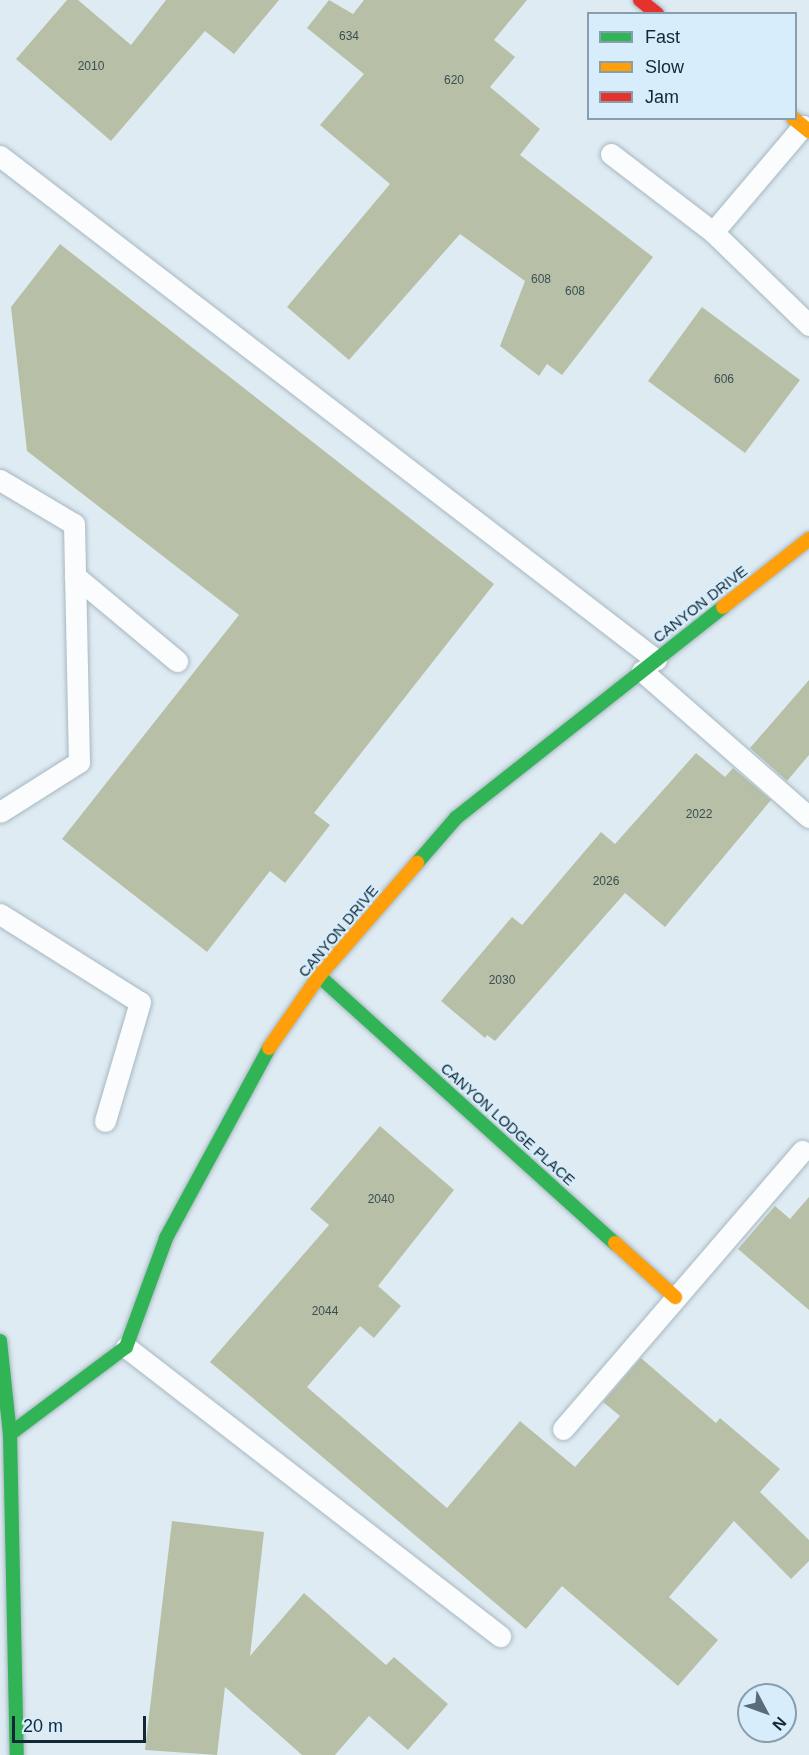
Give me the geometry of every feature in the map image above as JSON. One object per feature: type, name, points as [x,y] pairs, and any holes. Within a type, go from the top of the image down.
[{"type":"street","points":[[640,0],[655,12]]},
{"type":"street","name":"CANYON DRIVE","points":[[126,1347],[166,1238],[262,1058],[319,976],[456,818],[809,539]]},
{"type":"street","name":"CANYON LODGE PLACE","points":[[319,976],[675,1298]]},
{"type":"street","points":[[0,1341],[10,1434],[16,1755]]},
{"type":"street","points":[[10,1434],[126,1347]]},
{"type":"lane","points":[[713,232],[802,125]]},
{"type":"lane","points":[[611,154],[713,232],[809,325]]},
{"type":"lane","points":[[0,156],[649,665],[809,817]]},
{"type":"lane","points":[[0,480],[74,524],[79,762],[0,812]]},
{"type":"lane","points":[[75,576],[177,661]]},
{"type":"lane","points":[[0,914],[140,1002],[105,1121]]},
{"type":"lane","points":[[563,1429],[802,1150]]},
{"type":"lane","points":[[126,1347],[500,1636]]},
{"type":"building","points":[[67,0],[78,0],[131,45],[166,0],[279,0],[234,54],[205,31],[111,141],[16,59]]},
{"type":"building","points":[[329,0],[353,14],[364,0],[527,0],[494,40],[515,57],[490,87],[540,129],[520,155],[653,257],[562,375],[547,364],[539,376],[500,346],[525,281],[460,234],[349,360],[287,307],[390,184],[320,125],[364,74],[307,28]]},
{"type":"building","points":[[60,244],[494,584],[314,813],[330,825],[285,883],[270,871],[207,952],[62,839],[239,615],[27,451],[11,307]]},
{"type":"building","points":[[702,307],[800,380],[745,453],[648,381]]},
{"type":"building","points":[[809,680],[809,755],[787,781],[750,748]]},
{"type":"building","points":[[696,753],[725,777],[733,768],[771,800],[665,927],[625,893],[495,1041],[487,1035],[485,1038],[441,1001],[512,917],[522,925],[601,832],[615,844]]},
{"type":"building","points":[[380,1126],[454,1190],[378,1286],[401,1306],[374,1338],[360,1326],[307,1387],[447,1508],[520,1421],[575,1467],[620,1416],[603,1402],[641,1358],[716,1423],[720,1418],[780,1469],[760,1492],[809,1540],[809,1561],[791,1579],[734,1521],[669,1597],[718,1640],[678,1686],[562,1586],[526,1629],[210,1362],[329,1225],[310,1209]]},
{"type":"building","points":[[809,1197],[809,1310],[738,1249],[775,1206],[790,1219]]},
{"type":"building","points":[[172,1521],[264,1532],[250,1656],[304,1593],[386,1665],[394,1657],[448,1704],[408,1750],[369,1716],[335,1755],[302,1755],[225,1687],[217,1755],[145,1750]]},
{"type":"traffic: fast","points":[[417,863],[456,818],[723,607]]},
{"type":"traffic: fast","points":[[319,976],[615,1243]]},
{"type":"traffic: fast","points":[[10,1434],[126,1347],[166,1238],[269,1048]]},
{"type":"traffic: fast","points":[[0,1341],[10,1434],[17,1755]]},
{"type":"traffic: slow","points":[[795,120],[809,131]]},
{"type":"traffic: slow","points":[[723,607],[809,539]]},
{"type":"traffic: slow","points":[[269,1048],[319,976],[417,863]]},
{"type":"traffic: slow","points":[[615,1243],[675,1297]]},
{"type":"traffic: jam","points":[[640,0],[655,12]]}]
